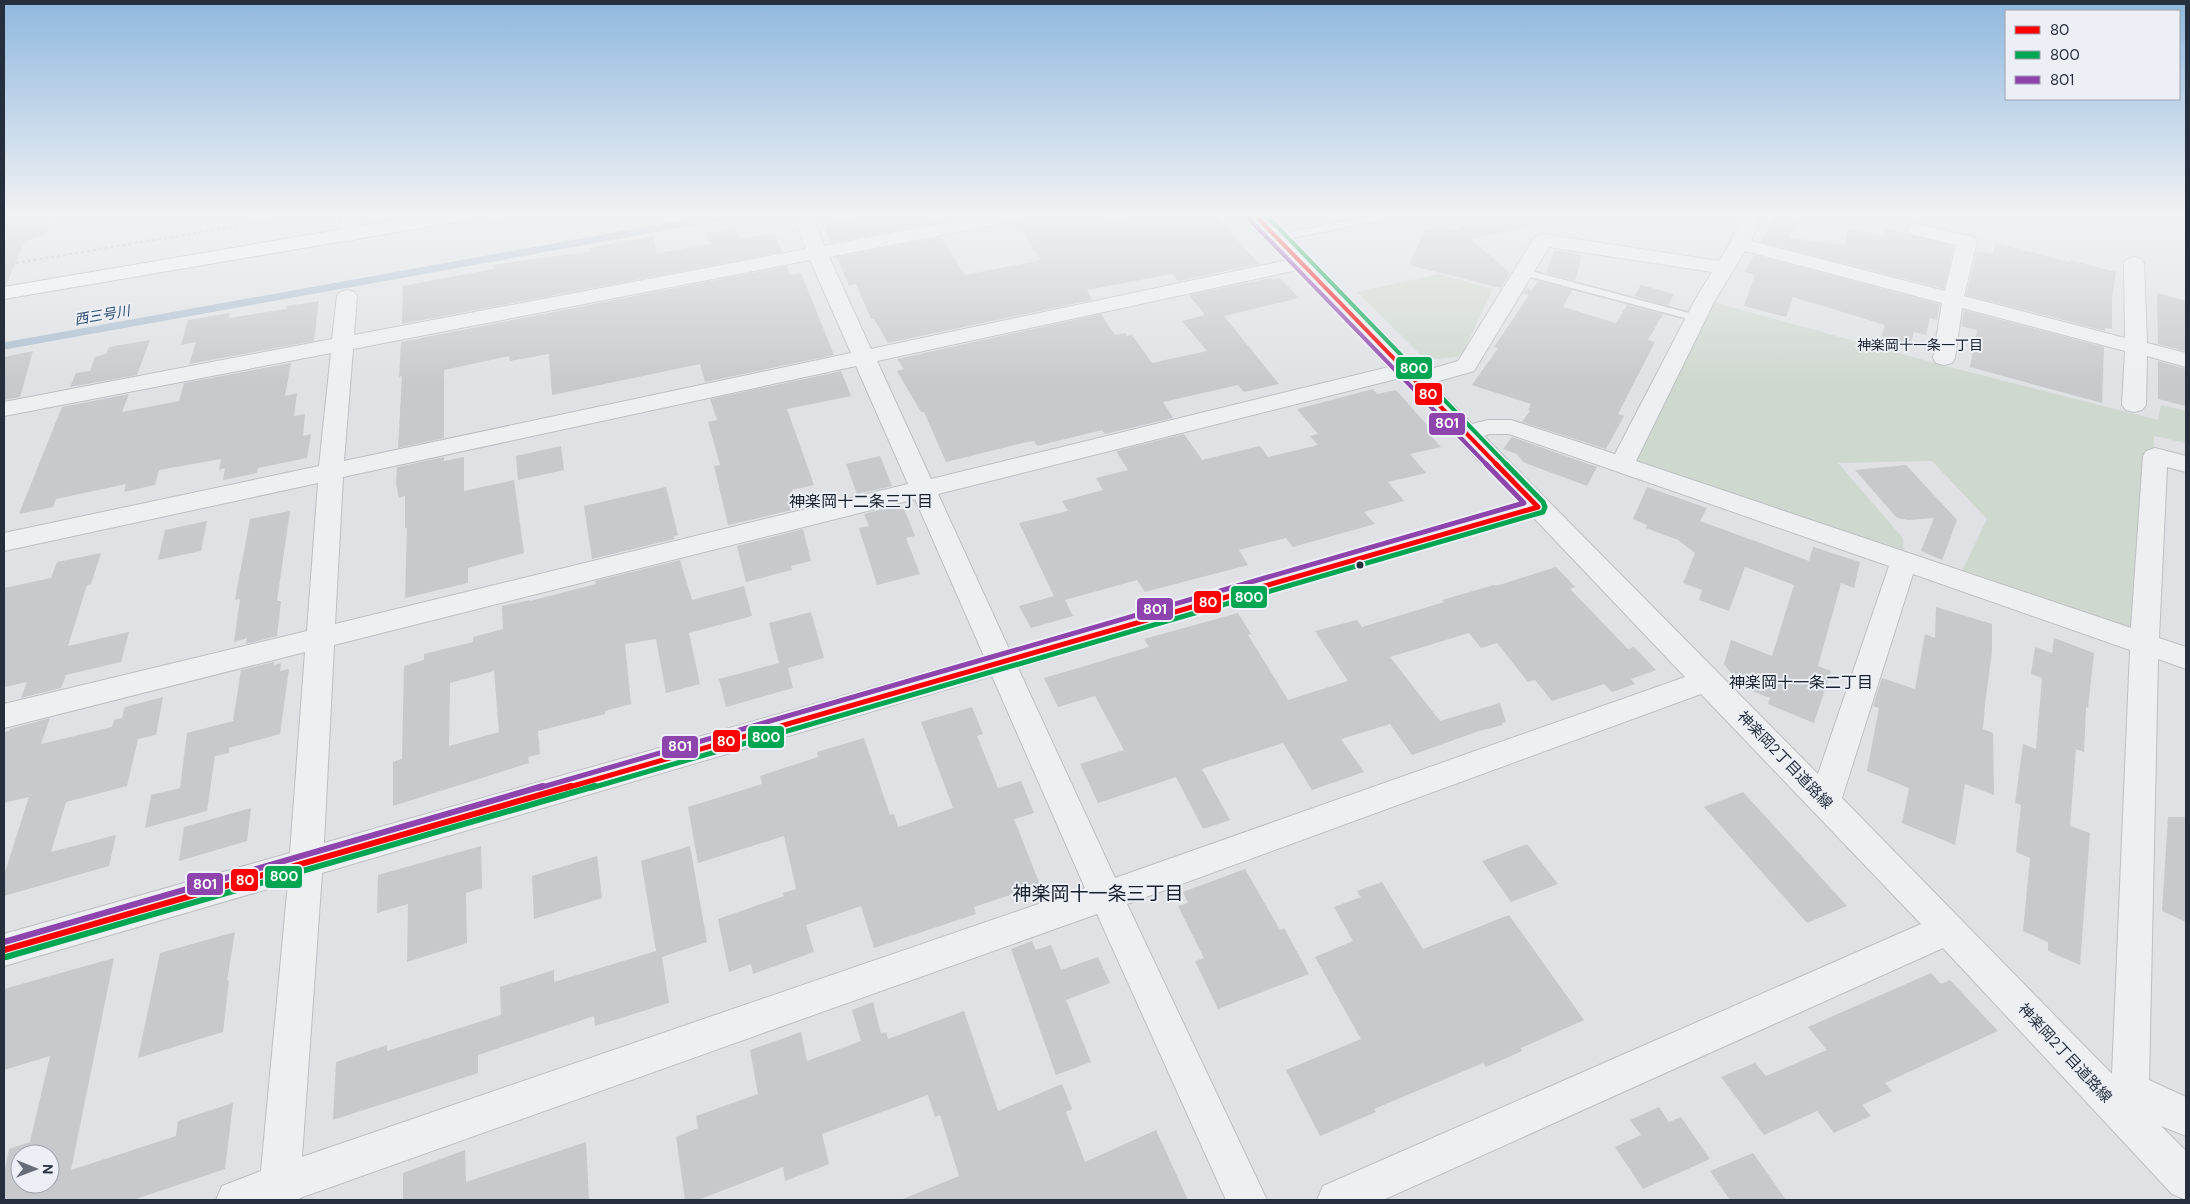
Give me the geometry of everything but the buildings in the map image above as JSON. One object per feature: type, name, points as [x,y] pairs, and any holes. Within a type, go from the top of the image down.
[{"type":"highway","points":[[4,276],[41,270]]},
{"type":"highway","points":[[4,293],[115,270]]},
{"type":"street","points":[[4,409],[727,270]]},
{"type":"street","points":[[825,270],[1106,896],[1247,1200]]},
{"type":"street","points":[[4,542],[1268,270]]},
{"type":"street","name":"神楽岡2丁目道路線","points":[[1308,270],[1948,929],[2120,1095],[2186,1180]]},
{"type":"street","points":[[1621,466],[1696,318],[1724,270]]},
{"type":"street","points":[[1840,270],[2186,360]]},
{"type":"street","points":[[1944,358],[1960,270]]},
{"type":"street","points":[[2134,270],[2136,347],[2134,405]]},
{"type":"street","points":[[4,716],[923,490],[1410,376],[1466,366],[1523,272]]},
{"type":"street","points":[[280,1192],[306,862],[331,472],[347,296]]},
{"type":"street","points":[[1466,433],[1488,427],[1511,427],[2186,658]]},
{"type":"street","points":[[2186,464],[2155,456],[2120,1095],[2186,1117]]},
{"type":"street","points":[[4,950],[1538,507]]},
{"type":"street","points":[[1825,802],[1904,561]]},
{"type":"street","points":[[236,1200],[280,1192],[1708,680]]},
{"type":"street","points":[[1338,1200],[1948,929]]},
{"type":"lane","points":[[1523,272],[1696,318]]},
{"type":"shaded area","points":[[1440,274],[1493,289],[1461,356],[1438,359],[1422,356],[1357,292]]},
{"type":"shaded area","points":[[1705,300],[1950,367],[2158,420],[2161,405],[2186,411],[2186,443],[2154,436],[2144,644],[1958,579],[1987,519],[1932,461],[1838,463],[1903,538],[1904,561],[1621,466]]},
{"type":"waterway","name":"西三号川","points":[[4,346],[425,270]]},
{"type":"transit line","name":"801","points":[[4,942],[1524,503],[1299,270]]},
{"type":"transit line","name":"80","points":[[4,950],[1538,507],[1308,270]]},
{"type":"transit line","name":"800","points":[[6,957],[1543,512],[1545,507],[1543,502],[1319,270]]},
{"type":"district","name":"神楽岡十一条一丁目","points":[[1920,345]]},
{"type":"district","name":"神楽岡十二条三丁目","points":[[861,501]]},
{"type":"district","name":"神楽岡十一条二丁目","points":[[1801,682]]},
{"type":"district","name":"神楽岡十一条三丁目","points":[[1098,893]]}]
